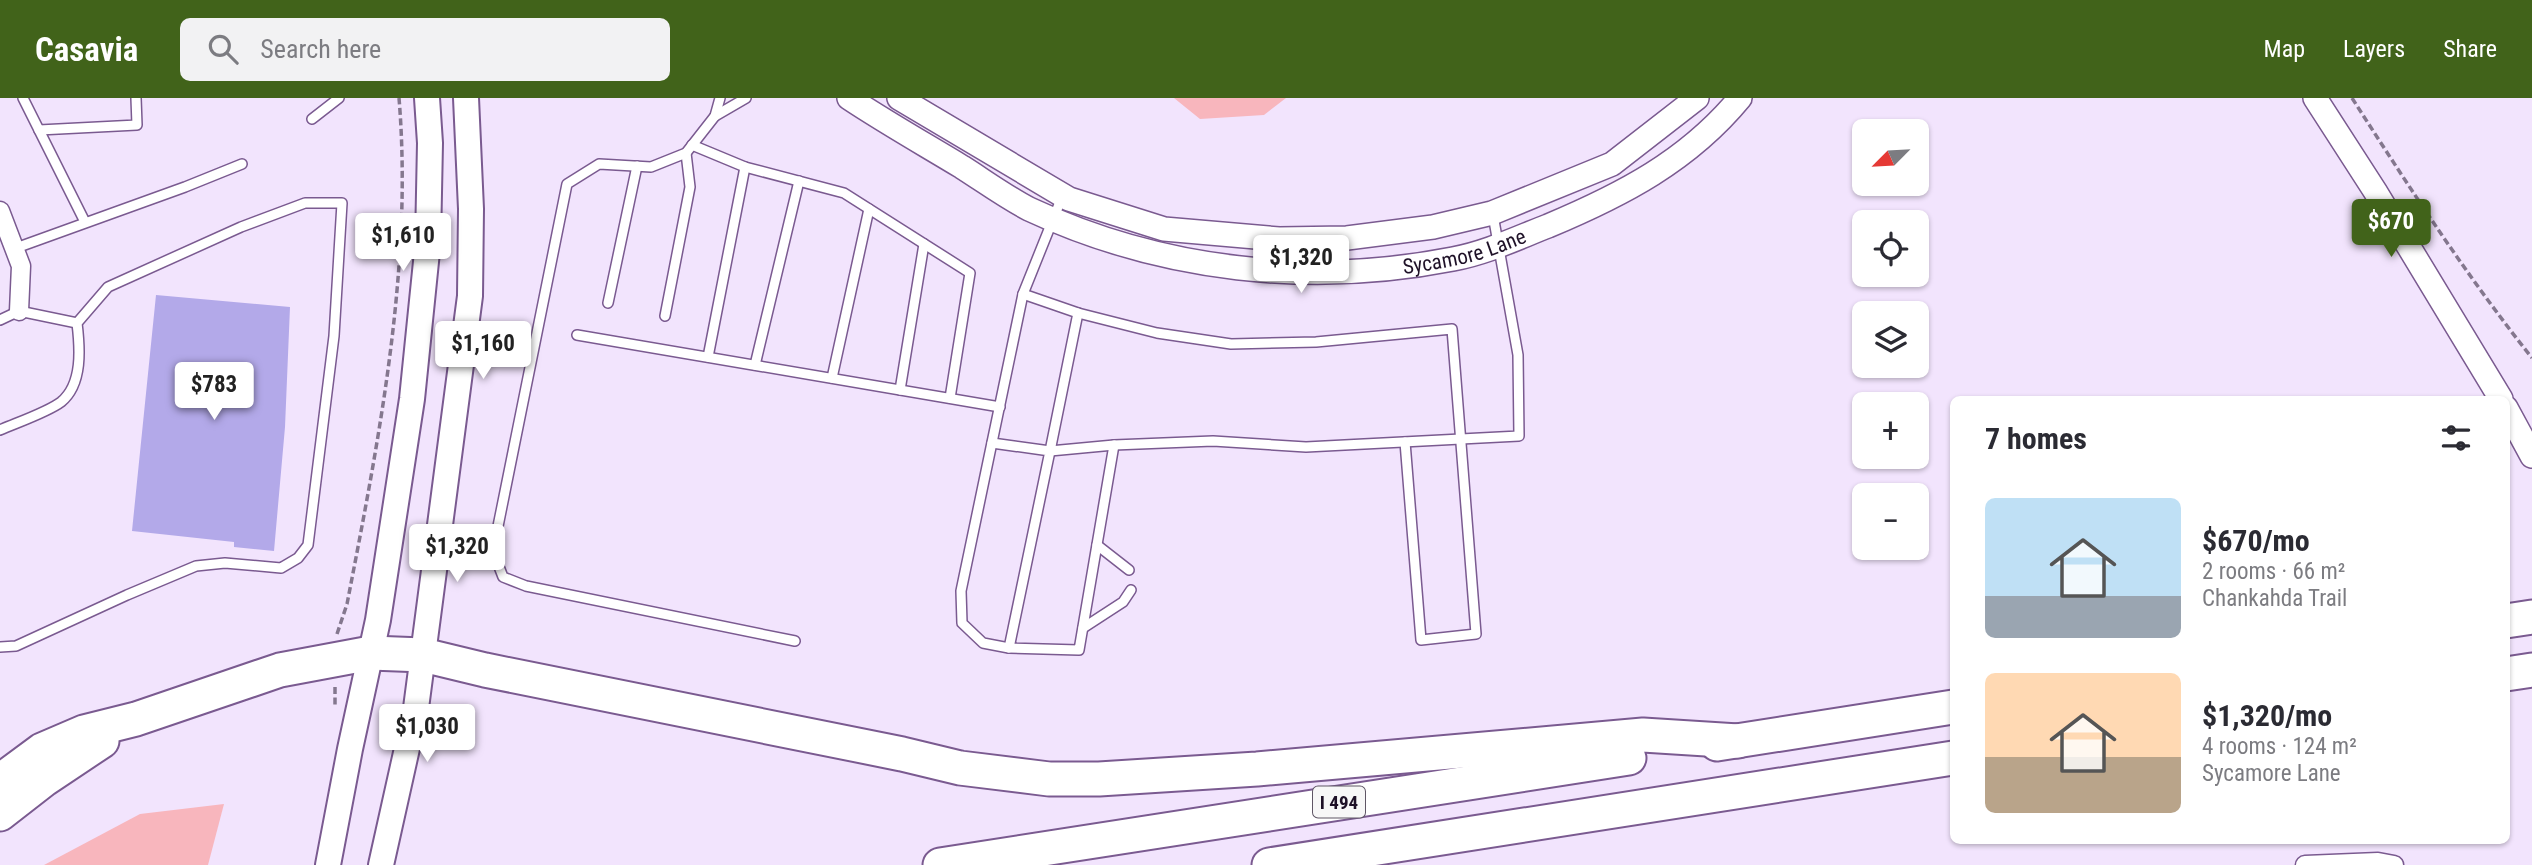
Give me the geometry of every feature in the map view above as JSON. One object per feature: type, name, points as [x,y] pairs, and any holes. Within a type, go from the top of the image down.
[{"type":"highway","points":[[2510,620],[2532,617]]},
{"type":"highway","points":[[0,781],[42,750],[84,732],[136,719],[280,670],[371,653],[423,654],[485,670],[960,768],[1049,779],[1144,778],[1643,736],[1738,741]]},
{"type":"highway","points":[[2510,673],[2532,670]]},
{"type":"highway","name":"I 494","points":[[940,865],[1950,707]]},
{"type":"highway","points":[[0,814],[45,779],[136,719]]},
{"type":"highway","points":[[1269,865],[1950,758]]},
{"type":"highway","points":[[1397,865],[1730,794]]},
{"type":"main road","points":[[328,865],[379,620],[412,399],[428,242],[430,143],[427,98]]},
{"type":"main road","points":[[381,865],[416,708],[470,296],[471,209],[466,98]]},
{"type":"street","name":"Sycamore Lane","points":[[849,98],[1028,208],[1052,218],[1104,237],[1195,264],[1276,273],[1352,273],[1455,259],[1499,246],[1614,197],[1645,178],[1686,152],[1722,120],[1740,98]]},
{"type":"street","name":"Sycamore Lane","points":[[899,98],[1063,195],[1164,229],[1279,239],[1347,238],[1433,227],[1492,213],[1612,164],[1697,98]]},
{"type":"street","points":[[2315,98],[2375,191],[2499,396]]},
{"type":"street","points":[[0,211],[21,266],[19,311]]},
{"type":"street","points":[[2510,415],[2532,456]]},
{"type":"street","points":[[2305,865],[2378,862],[2394,865]]},
{"type":"lane","points":[[23,98],[85,222]]},
{"type":"lane","points":[[39,130],[137,125],[136,98]]},
{"type":"lane","points":[[312,118],[339,98]]},
{"type":"lane","points":[[715,116],[720,98]]},
{"type":"lane","points":[[746,98],[715,116],[689,149],[651,167],[600,164],[567,184],[493,551],[503,577],[526,586],[795,641]]},
{"type":"lane","points":[[689,149],[844,193],[970,273],[950,398]]},
{"type":"lane","points":[[665,316],[690,187],[689,149]]},
{"type":"lane","points":[[16,248],[242,164]]},
{"type":"lane","points":[[608,303],[637,166]]},
{"type":"lane","points":[[708,357],[745,167]]},
{"type":"lane","points":[[755,365],[799,181]]},
{"type":"lane","points":[[1063,195],[1023,295],[961,591],[962,623],[983,643],[1009,649],[1079,650],[1114,445]]},
{"type":"lane","points":[[0,430],[61,401],[74,382],[80,350],[77,323],[108,287],[241,227],[305,203],[342,203],[334,336],[307,545],[298,558],[281,568],[225,563],[196,566],[16,646],[0,648]]},
{"type":"lane","points":[[832,378],[869,209]]},
{"type":"lane","points":[[992,443],[1051,451],[1114,445],[1213,441],[1306,447],[1519,436],[1518,355],[1492,213]]},
{"type":"lane","points":[[900,390],[924,244]]},
{"type":"lane","points":[[1023,295],[1078,313],[1157,333],[1231,344],[1316,342],[1452,329],[1476,634],[1420,640],[1405,442]]},
{"type":"lane","points":[[0,320],[19,311],[77,323]]},
{"type":"lane","points":[[1009,649],[1078,313]]},
{"type":"lane","points":[[577,335],[1000,407]]},
{"type":"lane","points":[[1097,545],[1129,570]]},
{"type":"lane","points":[[1083,628],[1123,602],[1131,590]]},
{"type":"path","points":[[335,712],[333,660],[359,543],[384,396],[398,262],[402,151],[399,98]]},
{"type":"path","points":[[2352,98],[2440,235],[2487,302],[2532,358]]},
{"type":"shaded area","points":[[1174,98],[1286,98],[1264,115],[1200,119]]},
{"type":"shaded area","points":[[224,804],[208,865],[44,865],[140,814]]},
{"type":"building","points":[[156,295],[290,307],[285,427],[274,551],[234,547],[234,542],[132,531]]}]
